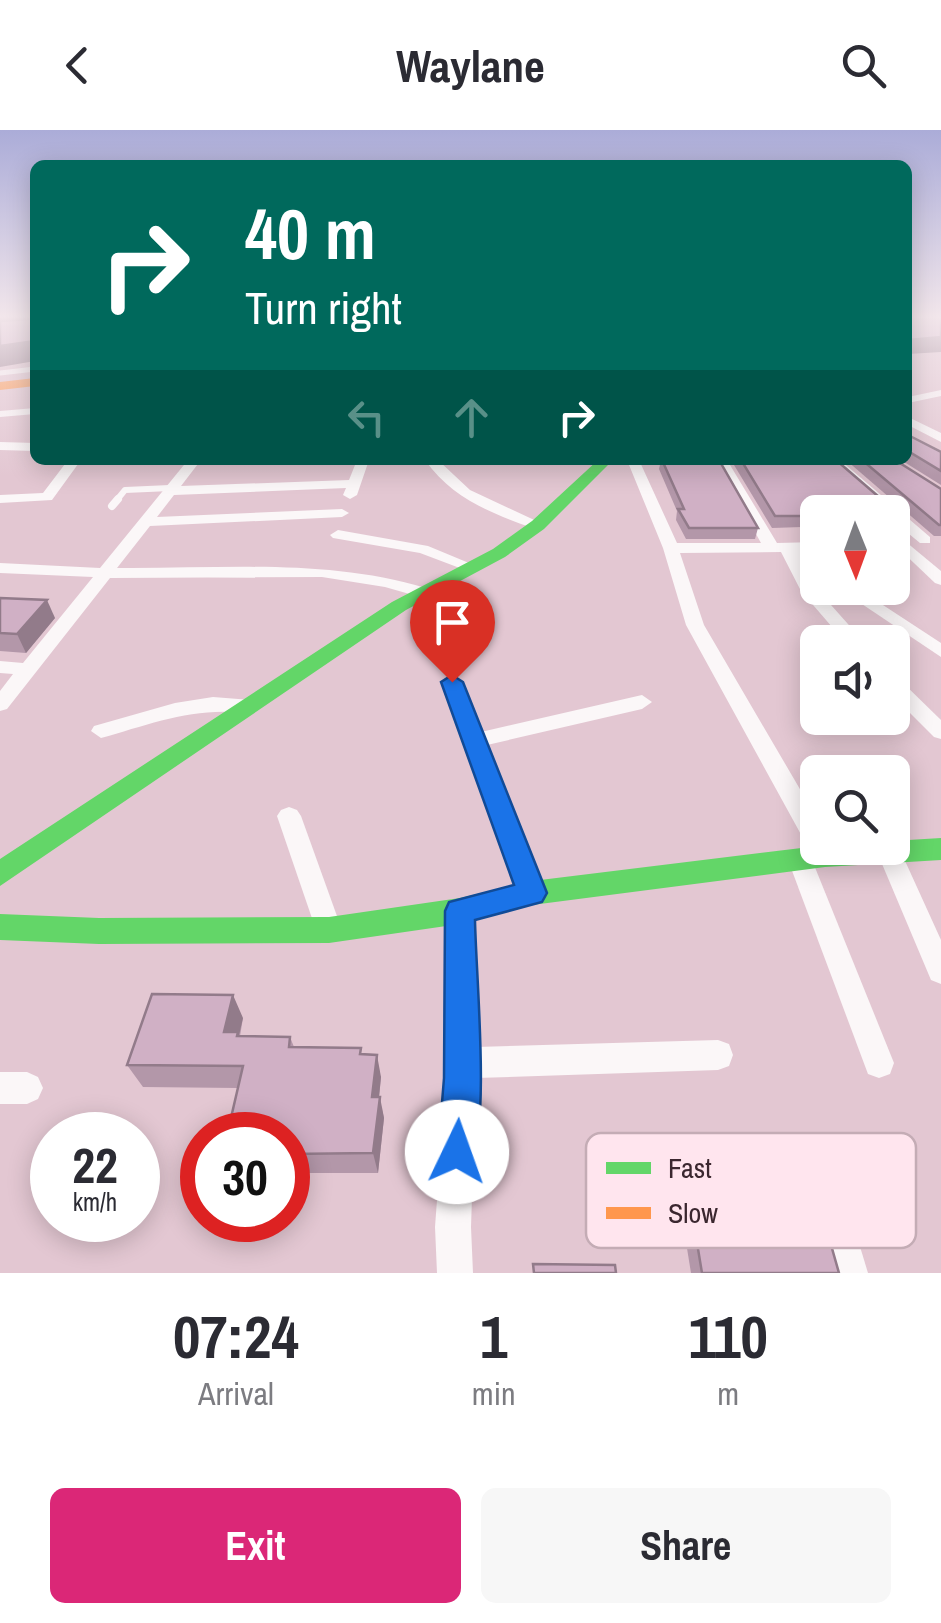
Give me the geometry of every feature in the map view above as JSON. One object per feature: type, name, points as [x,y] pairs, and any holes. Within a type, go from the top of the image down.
[{"type":"street","points":[[0,384],[30,377]]},
{"type":"street","points":[[912,399],[940,394]]},
{"type":"street","points":[[0,414],[30,410]]},
{"type":"street","points":[[1,426],[15,412]]},
{"type":"street","points":[[912,423],[941,438]]},
{"type":"street","points":[[0,446],[30,447]]},
{"type":"street","points":[[0,499],[47,497],[71,465]]},
{"type":"street","points":[[0,704],[190,465]]},
{"type":"street","points":[[326,571],[342,513],[361,465]]},
{"type":"street","points":[[435,465],[448,484],[481,504],[538,526]]},
{"type":"street","points":[[0,874],[420,592],[473,568],[538,526],[601,465]]},
{"type":"street","points":[[635,465],[671,548],[695,625],[800,821]]},
{"type":"street","points":[[724,465],[808,585],[841,625]]},
{"type":"street","points":[[838,465],[933,540]]},
{"type":"street","points":[[168,489],[354,484]]},
{"type":"street","points":[[144,522],[342,513]]},
{"type":"street","points":[[338,535],[424,550],[473,568]]},
{"type":"street","points":[[671,548],[800,548]]},
{"type":"street","points":[[782,549],[800,560]]},
{"type":"street","points":[[910,554],[941,580]]},
{"type":"street","points":[[0,568],[102,573],[326,571],[383,580],[420,592]]},
{"type":"street","points":[[872,605],[941,651]]},
{"type":"street","points":[[0,667],[27,668]]},
{"type":"street","points":[[452,682],[532,893]]},
{"type":"street","points":[[101,730],[205,703],[226,701],[250,706]]},
{"type":"street","points":[[474,741],[642,702]]},
{"type":"street","points":[[910,702],[941,732]]},
{"type":"street","points":[[290,816],[328,930]]},
{"type":"street","points":[[910,851],[941,850]]},
{"type":"street","points":[[0,926],[99,931],[328,930],[460,911],[532,893],[800,853]]},
{"type":"street","points":[[820,865],[879,1062]]},
{"type":"street","points":[[895,865],[941,971]]},
{"type":"street","points":[[455,1273],[453,1227],[461,1063],[460,911]]},
{"type":"street","points":[[461,1063],[718,1055]]},
{"type":"lane","points":[[0,372],[30,375]]},
{"type":"lane","points":[[112,506],[125,490],[168,489]]},
{"type":"building","points":[[912,437],[941,452],[941,471],[912,453]]},
{"type":"building","points":[[664,465],[722,465],[758,528],[689,528],[678,509],[684,509]]},
{"type":"building","points":[[744,465],[842,465],[877,495],[800,495],[800,516],[775,516]]},
{"type":"building","points":[[868,465],[903,465],[941,489],[941,525],[910,501],[910,495],[903,495]]},
{"type":"building","points":[[0,598],[47,600],[17,634],[0,633]]},
{"type":"building","points":[[152,994],[233,995],[224,1032],[238,1032],[237,1036],[290,1037],[289,1047],[361,1048],[360,1054],[377,1055],[372,1097],[380,1097],[373,1153],[310,1154],[310,1112],[232,1112],[243,1066],[127,1065]]},
{"type":"building","points":[[698,1248],[832,1248],[839,1273],[702,1273]]},
{"type":"building","points":[[533,1264],[615,1265],[616,1273],[534,1273]]},
{"type":"traffic: fast","points":[[0,874],[399,606],[499,553],[538,525],[601,465]]},
{"type":"traffic: fast","points":[[0,927],[99,931],[329,930],[460,911],[532,893],[825,856],[941,849]]},
{"type":"traffic: slow","points":[[0,386],[30,383]]},
{"type":"route","points":[[452,682],[532,893],[460,911],[461,1078],[457,1152]]}]
